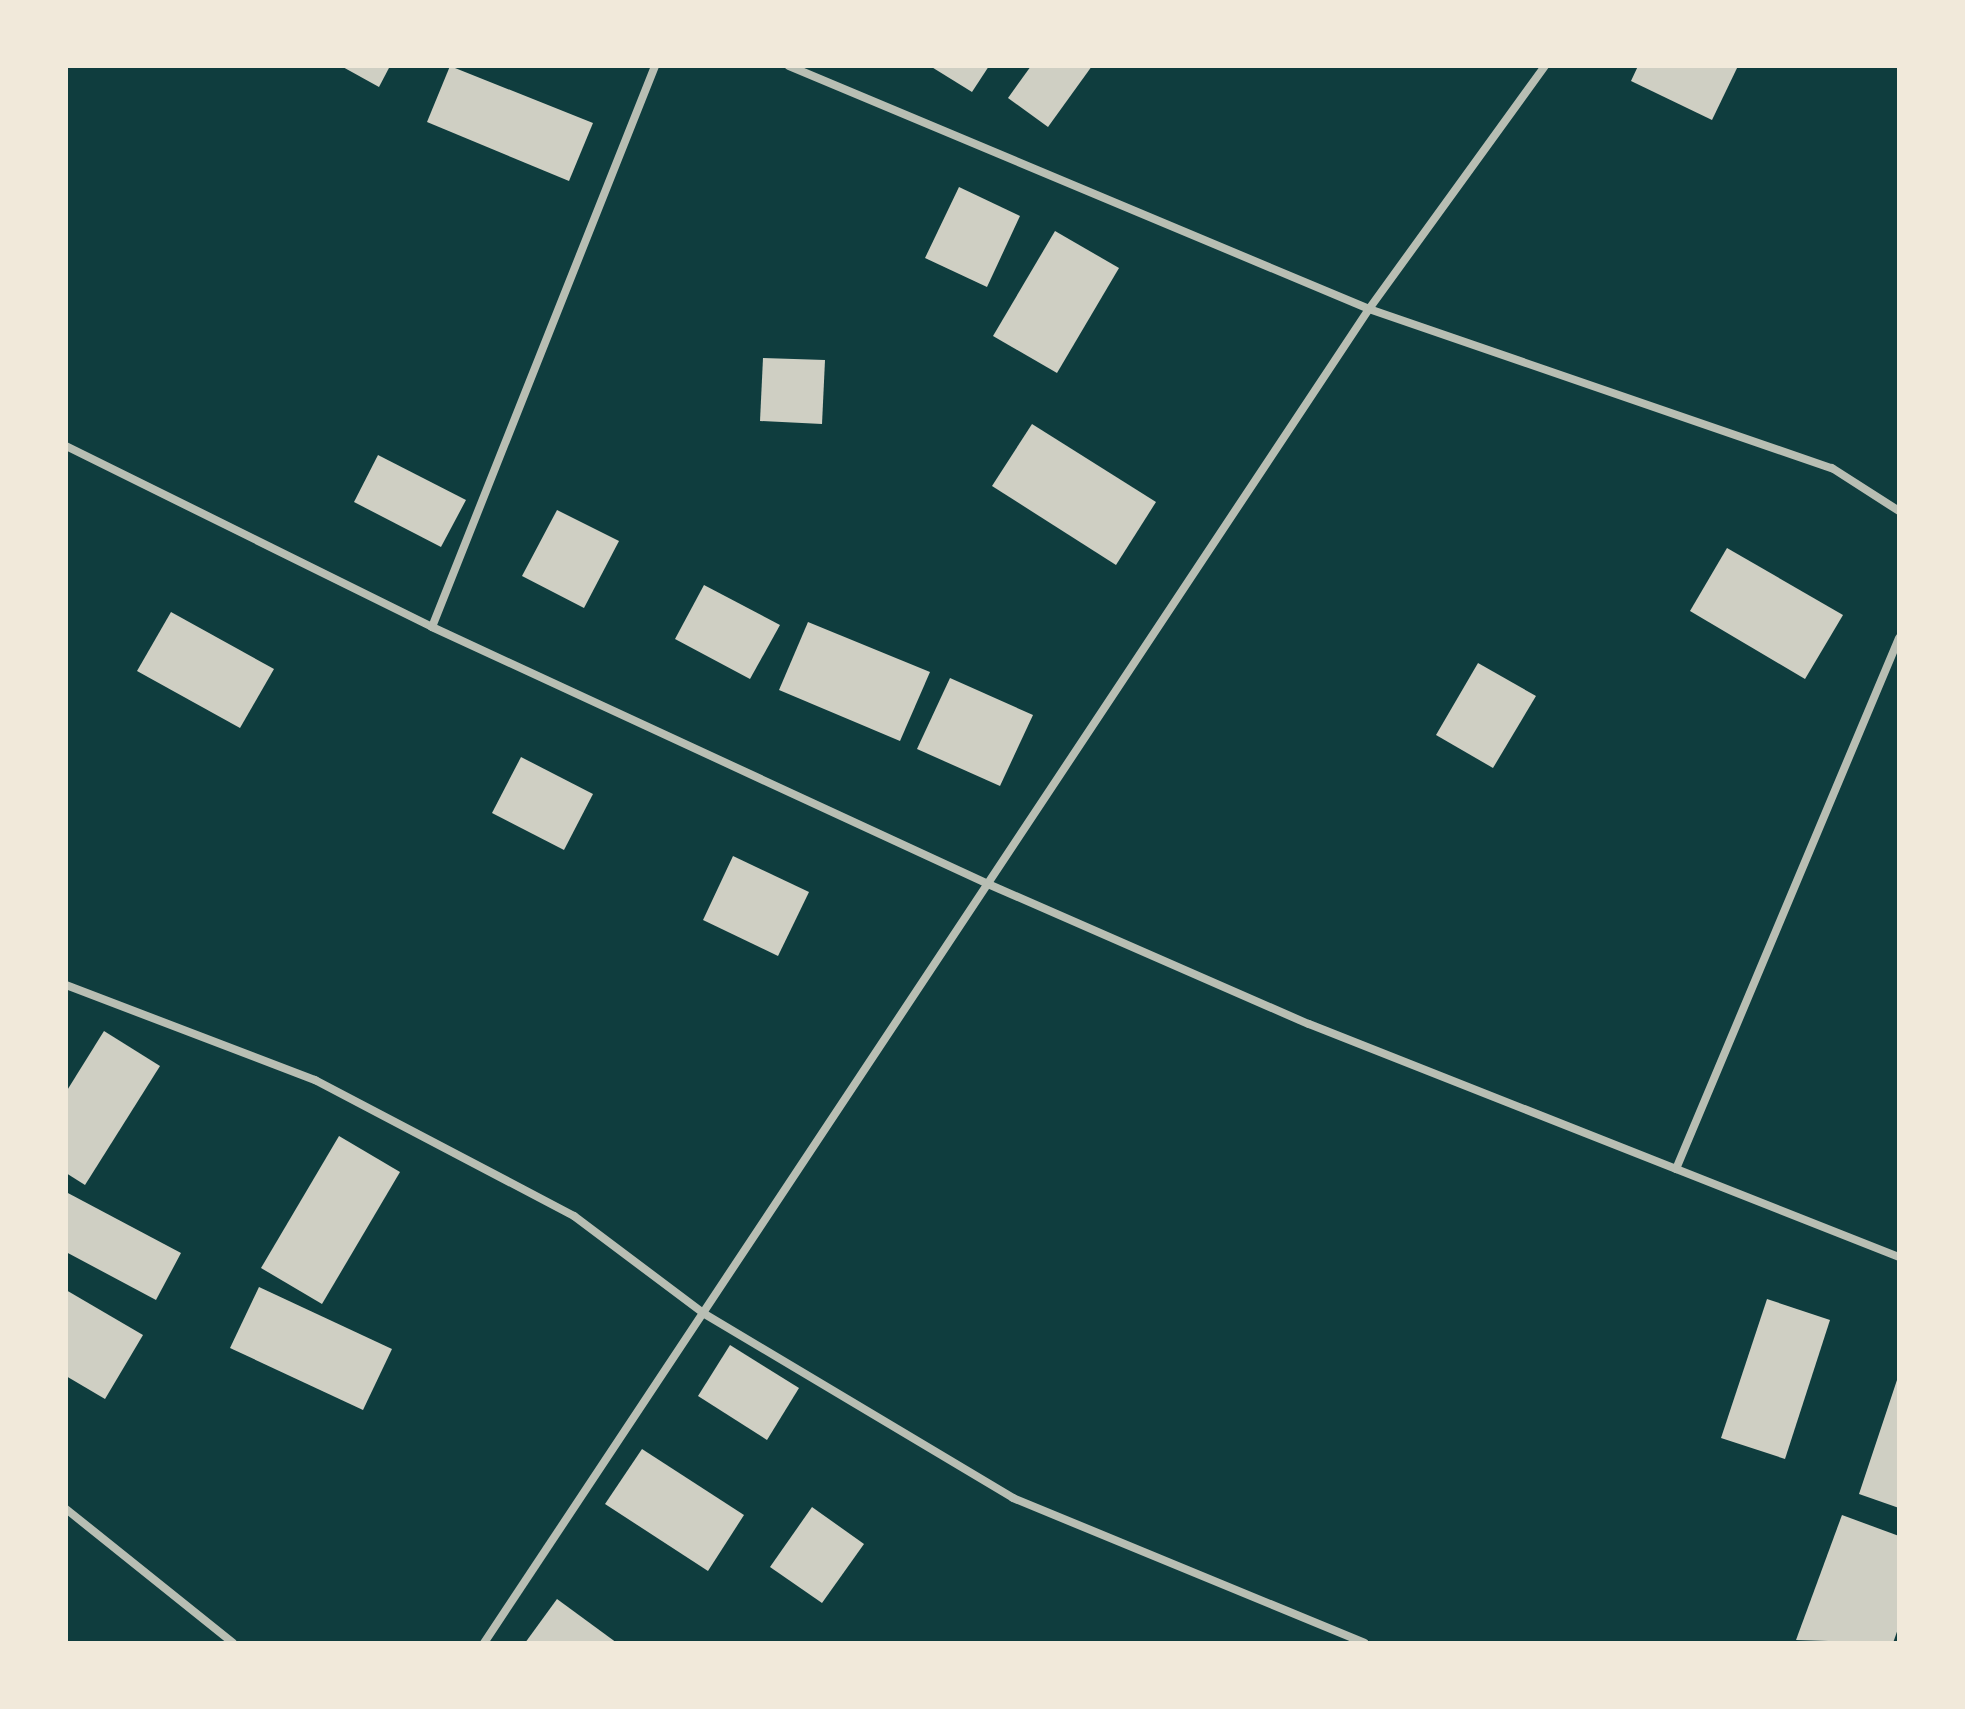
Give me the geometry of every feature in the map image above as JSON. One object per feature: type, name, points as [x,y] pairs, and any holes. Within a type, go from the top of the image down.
[{"type":"street","points":[[432,627],[655,66]]},
{"type":"street","points":[[789,66],[1369,309],[1832,468],[1899,511]]},
{"type":"street","points":[[484,1643],[1369,309],[1545,66]]},
{"type":"street","points":[[66,446],[432,627],[988,884],[1309,1024],[1899,1257]]},
{"type":"street","points":[[1676,1169],[1899,638]]},
{"type":"street","points":[[66,985],[315,1080],[574,1216],[703,1313],[1013,1498],[1364,1643]]},
{"type":"street","points":[[66,1509],[233,1643]]},
{"type":"building","points":[[341,66],[390,66],[379,87]]},
{"type":"building","points":[[450,66],[593,123],[569,181],[427,122]]},
{"type":"building","points":[[930,66],[989,66],[972,92]]},
{"type":"building","points":[[1031,66],[1092,66],[1048,127],[1008,98]]},
{"type":"building","points":[[1638,66],[1738,66],[1712,120],[1631,81]]},
{"type":"building","points":[[959,187],[1020,216],[987,287],[925,258]]},
{"type":"building","points":[[1055,231],[1119,268],[1057,373],[993,336]]},
{"type":"building","points":[[763,358],[825,360],[822,424],[760,421]]},
{"type":"building","points":[[1032,424],[1156,502],[1116,565],[992,486]]},
{"type":"building","points":[[378,455],[466,500],[441,547],[354,502]]},
{"type":"building","points":[[557,510],[619,541],[584,608],[522,576]]},
{"type":"building","points":[[1727,548],[1843,615],[1805,679],[1690,611]]},
{"type":"building","points":[[704,585],[780,625],[750,679],[675,639]]},
{"type":"building","points":[[171,612],[274,669],[240,728],[137,671]]},
{"type":"building","points":[[808,622],[930,672],[900,741],[779,690]]},
{"type":"building","points":[[1478,663],[1536,696],[1493,768],[1436,735]]},
{"type":"building","points":[[950,678],[1033,715],[1000,786],[917,749]]},
{"type":"building","points":[[521,757],[593,794],[564,850],[492,813]]},
{"type":"building","points":[[733,856],[809,892],[778,956],[703,920]]},
{"type":"building","points":[[104,1031],[160,1066],[85,1185],[66,1173],[66,1092]]},
{"type":"building","points":[[339,1136],[400,1172],[322,1304],[261,1268]]},
{"type":"building","points":[[66,1192],[181,1253],[156,1300],[66,1252]]},
{"type":"building","points":[[259,1287],[392,1349],[363,1410],[230,1348]]},
{"type":"building","points":[[66,1290],[143,1335],[105,1399],[66,1376]]},
{"type":"building","points":[[1767,1299],[1830,1320],[1785,1459],[1721,1438]]},
{"type":"building","points":[[730,1345],[799,1388],[767,1440],[698,1396]]},
{"type":"building","points":[[1899,1377],[1899,1508],[1859,1494]]},
{"type":"building","points":[[642,1449],[744,1515],[708,1571],[605,1504]]},
{"type":"building","points":[[812,1507],[864,1544],[822,1603],[770,1567]]},
{"type":"building","points":[[1842,1515],[1899,1536],[1899,1626],[1893,1643],[1796,1640]]},
{"type":"building","points":[[557,1599],[617,1643],[525,1643]]}]
